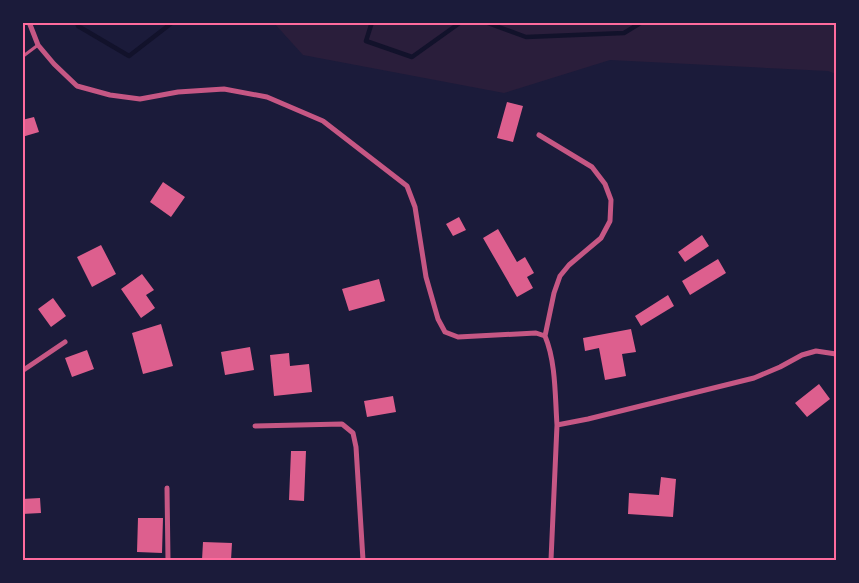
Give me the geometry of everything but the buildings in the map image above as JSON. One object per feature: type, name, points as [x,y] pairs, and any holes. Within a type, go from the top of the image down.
[{"type":"street","points":[[29,22],[38,45],[54,64],[77,86],[110,95],[140,99],[178,92],[224,90],[267,97],[323,121],[408,186],[415,207],[426,276],[438,319],[445,332],[458,337],[536,333],[545,336]]},
{"type":"street","points":[[539,135],[592,167],[606,184],[611,200],[610,222],[601,238],[569,265],[560,276],[554,293],[545,336],[549,346],[558,426],[551,560]]},
{"type":"street","points":[[22,372],[65,342]]},
{"type":"street","points":[[558,426],[754,378],[802,355],[816,351],[836,354]]},
{"type":"street","points":[[255,426],[342,424],[352,433],[356,447],[362,560]]},
{"type":"street","points":[[167,488],[168,560]]},
{"type":"lane","points":[[22,57],[38,45]]},
{"type":"shaded area","points":[[274,23],[836,23],[836,74],[828,71],[610,60],[504,93],[303,55]]},
{"type":"waterway","points":[[77,22],[78,26],[129,56],[173,22]]},
{"type":"waterway","points":[[372,22],[366,41],[412,57],[461,22]]},
{"type":"waterway","points":[[485,22],[526,37],[624,33],[642,22]]}]
